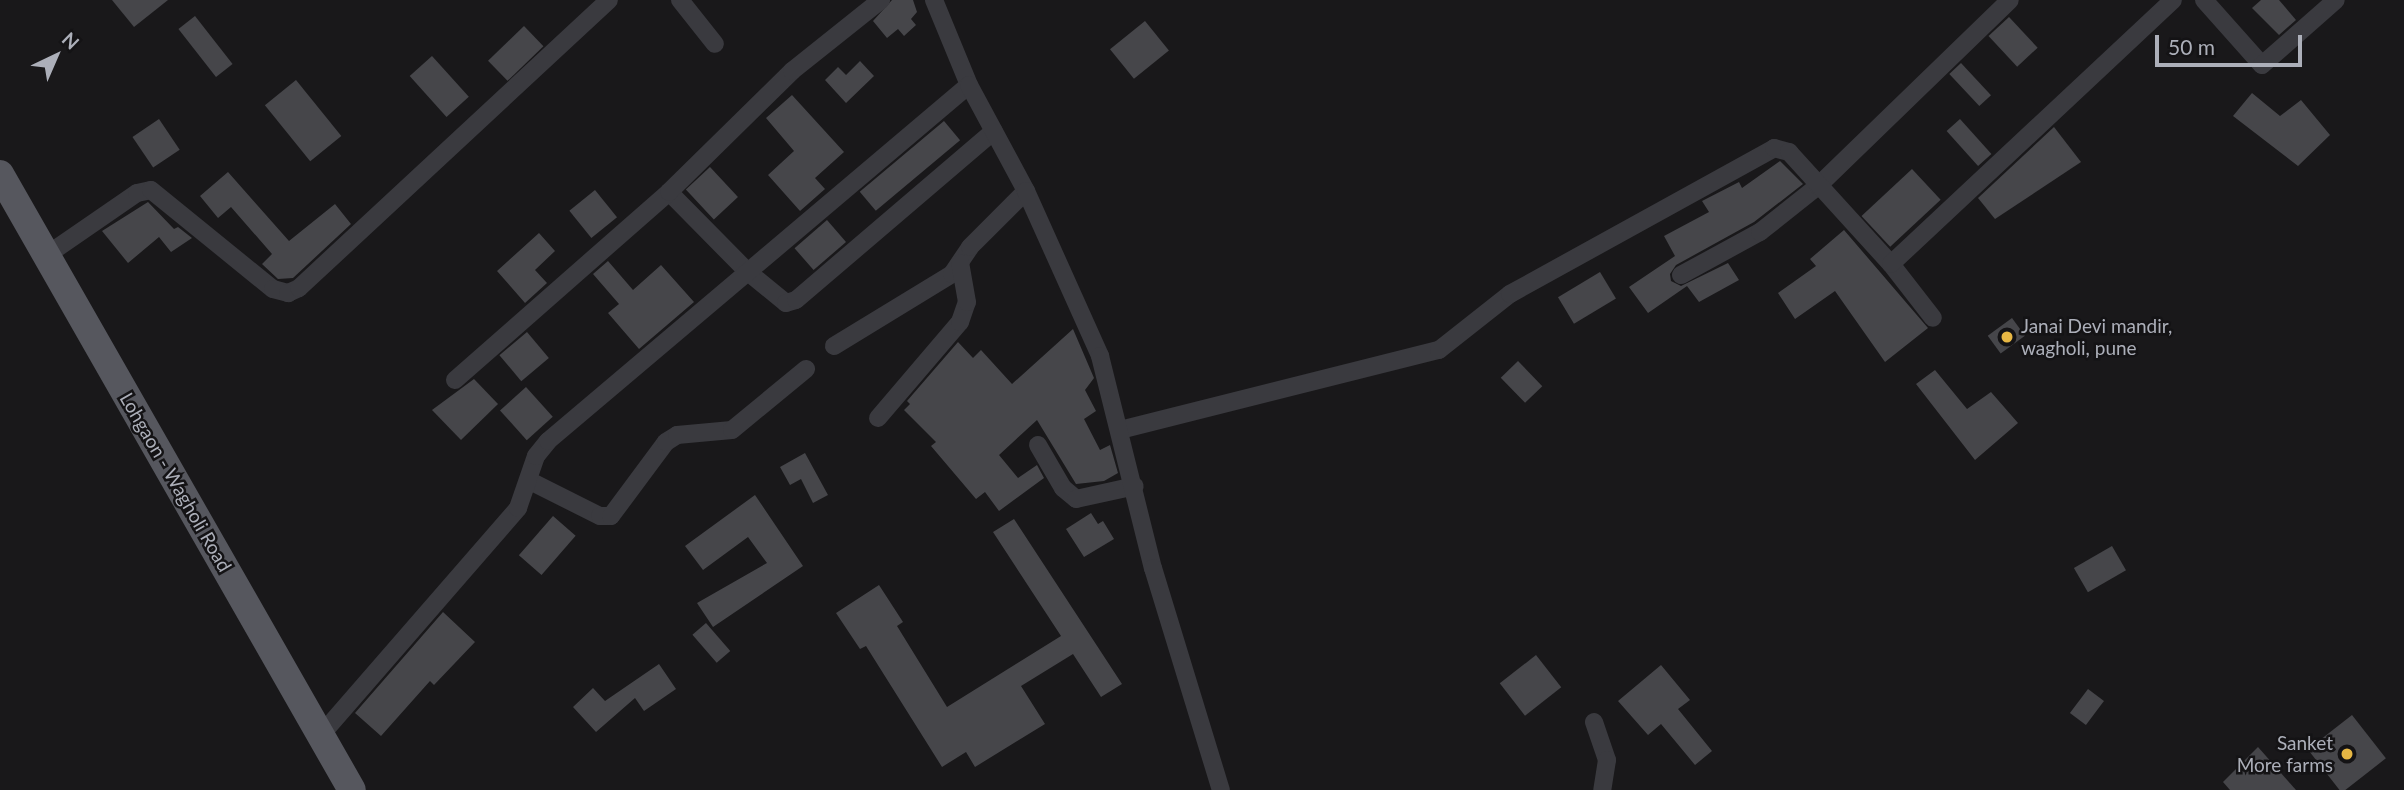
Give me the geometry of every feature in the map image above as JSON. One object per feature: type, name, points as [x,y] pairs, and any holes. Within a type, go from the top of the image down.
[{"type":"main road","name":"Lohgaon - Wagholi Road","points":[[0,174],[352,790]]},
{"type":"street","points":[[47,255],[137,193],[150,190],[273,289],[288,293],[299,288],[609,0]]},
{"type":"street","points":[[704,0],[685,6],[715,44]]},
{"type":"street","points":[[455,380],[669,192],[792,71],[881,0]]},
{"type":"street","points":[[934,0],[969,85],[1026,191],[1100,356],[1135,486],[1153,568],[1222,790]]},
{"type":"street","points":[[1681,275],[1760,232],[1818,186],[2011,0]]},
{"type":"street","points":[[1891,264],[2173,0]]},
{"type":"street","points":[[2204,0],[2262,65],[2336,0]]},
{"type":"street","points":[[320,736],[518,508],[530,481],[536,456],[548,441],[969,85]]},
{"type":"street","points":[[669,192],[774,297],[786,303],[796,300],[994,131]]},
{"type":"street","points":[[1120,430],[1439,350],[1510,294],[1774,148],[1789,152],[1891,264],[1933,318]]},
{"type":"street","points":[[834,346],[937,286],[960,264],[970,247],[1026,191]]},
{"type":"street","points":[[878,418],[960,322],[967,302],[960,264]]},
{"type":"street","points":[[530,481],[600,516],[611,516],[666,442],[677,435],[732,430],[806,369]]},
{"type":"street","points":[[1038,445],[1063,488],[1076,499],[1135,486]]},
{"type":"street","points":[[1594,722],[1607,760],[1602,790]]},
{"type":"building","points":[[112,0],[168,0],[134,27]]},
{"type":"building","points":[[892,0],[913,0],[917,12],[911,19],[916,25],[904,36],[898,29],[887,38],[873,21]]},
{"type":"building","points":[[2261,0],[2279,0],[2296,20],[2279,35],[2252,8]]},
{"type":"building","points":[[195,16],[233,64],[216,77],[178,29]]},
{"type":"building","points":[[2009,17],[2038,48],[2017,67],[1989,36]]},
{"type":"building","points":[[1145,21],[1169,51],[1134,79],[1110,49]]},
{"type":"building","points":[[524,26],[543,46],[507,81],[488,61]]},
{"type":"building","points":[[432,56],[469,97],[447,117],[410,76]]},
{"type":"building","points":[[860,61],[874,76],[846,103],[825,80],[838,67],[846,75]]},
{"type":"building","points":[[1961,63],[1991,95],[1979,106],[1949,74]]},
{"type":"building","points":[[296,80],[341,136],[310,161],[265,105]]},
{"type":"building","points":[[2252,93],[2280,116],[2301,100],[2330,135],[2298,166],[2233,116]]},
{"type":"building","points":[[792,95],[844,152],[815,178],[825,189],[800,211],[768,175],[794,151],[766,118]]},
{"type":"building","points":[[159,119],[180,150],[153,168],[132,137]]},
{"type":"building","points":[[1960,119],[1991,154],[1978,166],[1947,131]]},
{"type":"building","points":[[944,121],[960,140],[876,211],[860,192]]},
{"type":"building","points":[[2054,127],[2081,162],[1995,219],[1978,198]]},
{"type":"building","points":[[1780,161],[1803,184],[1754,222],[1676,265],[1670,274],[1671,281],[1681,286],[1728,263],[1739,280],[1699,302],[1687,286],[1648,313],[1629,287],[1675,256],[1664,236],[1709,212],[1702,201],[1739,182],[1742,188]]},
{"type":"building","points":[[710,167],[738,197],[714,219],[686,190]]},
{"type":"building","points":[[1912,169],[1941,200],[1890,247],[1862,216]]},
{"type":"building","points":[[228,172],[289,241],[335,204],[351,224],[293,278],[278,279],[262,264],[272,254],[231,207],[218,218],[200,196]]},
{"type":"building","points":[[595,190],[617,217],[591,238],[569,211]]},
{"type":"building","points":[[148,202],[174,229],[178,227],[192,238],[171,252],[159,237],[128,263],[102,231]]},
{"type":"building","points":[[827,220],[846,242],[814,270],[795,248]]},
{"type":"building","points":[[1844,230],[1928,328],[1885,362],[1835,291],[1795,319],[1778,293],[1816,266],[1810,259]]},
{"type":"building","points":[[539,233],[555,251],[535,270],[547,283],[525,303],[497,271]]},
{"type":"building","points":[[608,261],[633,290],[661,265],[694,302],[639,349],[608,313],[619,304],[593,274]]},
{"type":"building","points":[[1600,272],[1616,299],[1574,324],[1558,297]]},
{"type":"building","name":"Janai Devi mandir, wagholi, pune","points":[[2012,318],[2025,336],[2001,353],[1988,336]]},
{"type":"building","points":[[1073,329],[1094,378],[1085,390],[1096,411],[1084,419],[1100,450],[1110,445],[1118,473],[1104,481],[1076,484],[1037,420],[999,455],[1018,478],[1037,465],[1044,478],[999,511],[985,492],[976,499],[931,446],[936,442],[904,410],[910,404],[907,401],[958,342],[973,358],[981,350],[1012,384]]},
{"type":"building","points":[[527,332],[549,358],[521,381],[499,355]]},
{"type":"building","points":[[1518,361],[1542,386],[1525,403],[1501,378]]},
{"type":"building","points":[[1935,370],[1967,409],[1991,392],[2018,423],[1975,460],[1916,384]]},
{"type":"building","points":[[474,379],[498,404],[461,440],[432,410]]},
{"type":"building","points":[[526,387],[553,417],[527,440],[500,410]]},
{"type":"building","points":[[805,453],[828,495],[813,503],[801,479],[790,485],[780,467]]},
{"type":"building","points":[[755,495],[803,566],[713,627],[697,603],[767,563],[748,537],[703,570],[685,546]]},
{"type":"building","points":[[1091,513],[1098,524],[1103,521],[1114,539],[1084,557],[1066,529]]},
{"type":"building","points":[[553,516],[576,536],[542,575],[519,555]]},
{"type":"building","points":[[1014,519],[1122,684],[1101,697],[1073,654],[1021,686],[1045,724],[975,767],[966,752],[942,767],[866,646],[860,649],[836,613],[879,585],[903,622],[897,626],[947,707],[1061,636],[993,532]]},
{"type":"building","points":[[2112,546],[2126,570],[2088,592],[2074,568]]},
{"type":"building","points":[[443,612],[475,642],[434,685],[430,681],[381,736],[355,713]]},
{"type":"building","points":[[706,623],[730,651],[717,663],[692,635]]},
{"type":"building","points":[[1536,655],[1561,687],[1525,716],[1500,683]]},
{"type":"building","points":[[659,664],[676,689],[644,711],[635,698],[596,732],[573,707],[593,688],[605,701]]},
{"type":"building","points":[[1661,665],[1690,700],[1678,709],[1712,751],[1695,765],[1661,724],[1648,735],[1618,701]]},
{"type":"building","points":[[2088,689],[2104,701],[2086,725],[2070,713]]},
{"type":"building","name":"Sanket More farms","points":[[2352,715],[2386,758],[2345,790],[2340,790],[2308,749]]},
{"type":"building","points":[[2258,747],[2296,790],[2230,790],[2223,782]]},
{"type":"place","name":"Janai Devi mandir, wagholi, pune","points":[[2007,337]]},
{"type":"place","name":"Sanket More farms","points":[[2347,754]]}]
